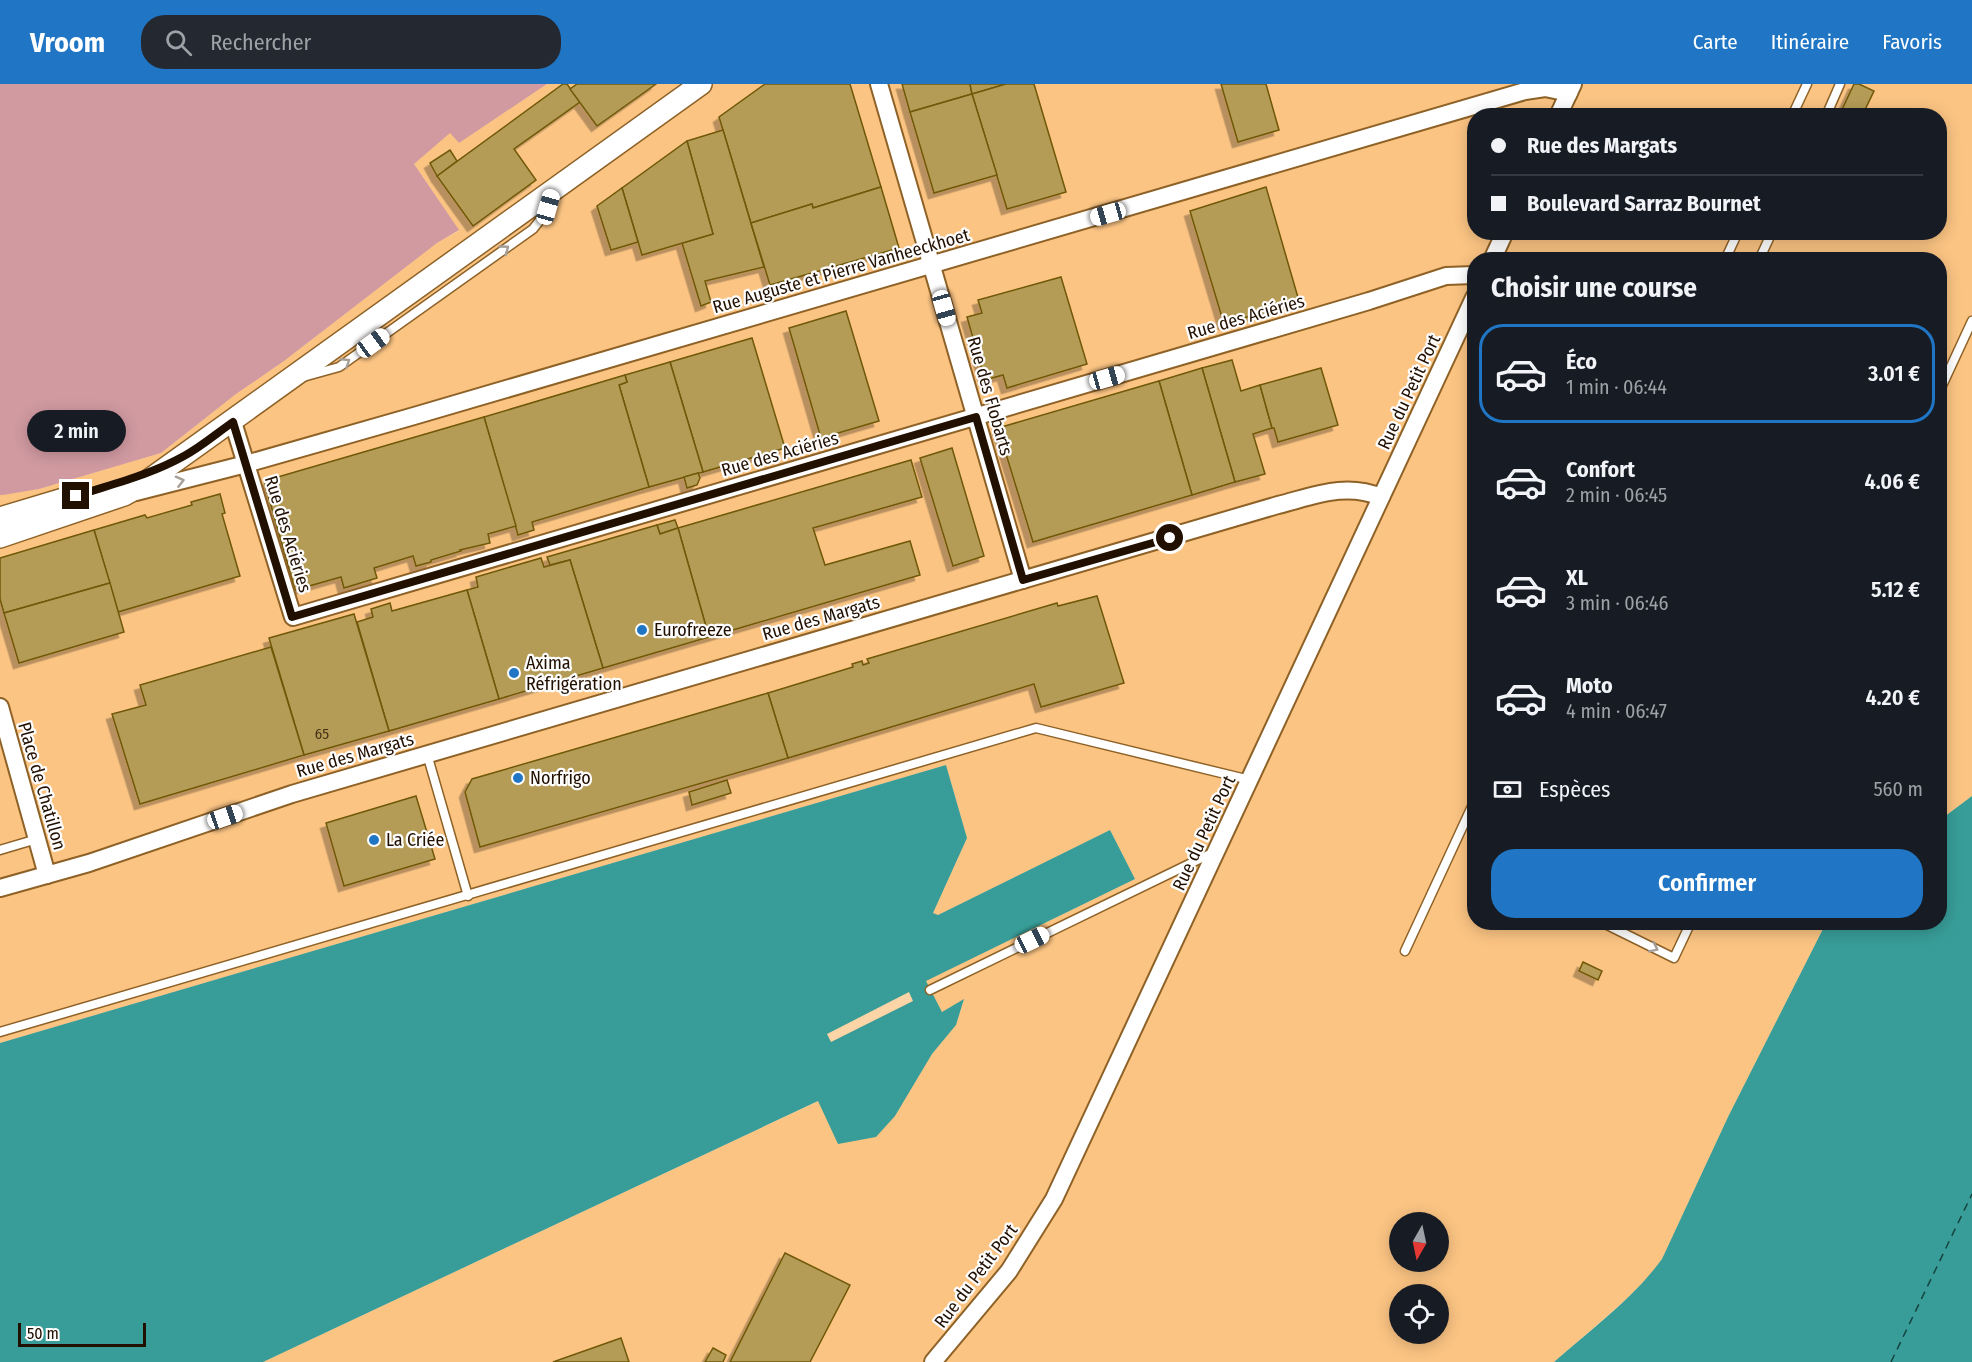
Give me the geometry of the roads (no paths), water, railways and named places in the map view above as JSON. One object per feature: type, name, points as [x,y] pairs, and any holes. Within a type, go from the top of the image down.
[{"type":"street","points":[[0,537],[124,495],[142,485],[233,422],[701,84]]},
{"type":"street","name":"Rue des Flobarts","points":[[879,84],[1023,580]]},
{"type":"street","points":[[1562,108],[1571,88]]},
{"type":"street","name":"Rue Auguste et Pierre Vanheeckhoet","points":[[124,495],[246,464],[414,416],[1525,91],[1571,88]]},
{"type":"street","name":"Rue des Aciéries","points":[[233,422],[292,617],[1369,301],[1446,276],[1467,275]]},
{"type":"street","name":"Rue du Petit Port","points":[[933,1362],[1009,1270],[1054,1199],[1467,313]]},
{"type":"street","points":[[0,518],[148,473],[186,455]]},
{"type":"street","name":"Rue des Margats","points":[[0,888],[100,860],[292,794],[1326,493],[1356,489],[1381,497]]},
{"type":"street","name":"Place de Chatillon","points":[[0,707],[47,875]]},
{"type":"lane","points":[[1796,108],[1807,84]]},
{"type":"lane","points":[[1830,108],[1840,84]]},
{"type":"lane","points":[[1947,375],[1972,321]]},
{"type":"lane","points":[[0,1032],[1036,728],[1250,780]]},
{"type":"lane","points":[[427,754],[468,896]]},
{"type":"lane","points":[[1405,951],[1467,817]]},
{"type":"lane","points":[[0,850],[37,839]]},
{"type":"lane","points":[[930,990],[1217,850]]},
{"type":"lane","points":[[1617,930],[1674,958],[1687,930]]},
{"type":"water","points":[[946,765],[967,838],[933,913],[938,915],[1110,830],[1135,879],[926,981],[942,1012],[964,999],[956,1025],[932,1054],[895,1116],[876,1137],[838,1144],[818,1101],[263,1362],[0,1362],[0,1043]]},
{"type":"water","points":[[1972,796],[1972,1362],[1554,1362],[1625,1300],[1651,1274],[1662,1259],[1728,1117],[1822,930],[1947,930],[1947,815]]},
{"type":"place","name":"Eurofreeze","points":[[642,630]]},
{"type":"place","name":"Axima Réfrigération","points":[[514,673]]},
{"type":"place","name":"Norfrigo","points":[[518,778]]},
{"type":"place","name":"La Criée","points":[[374,840]]}]
